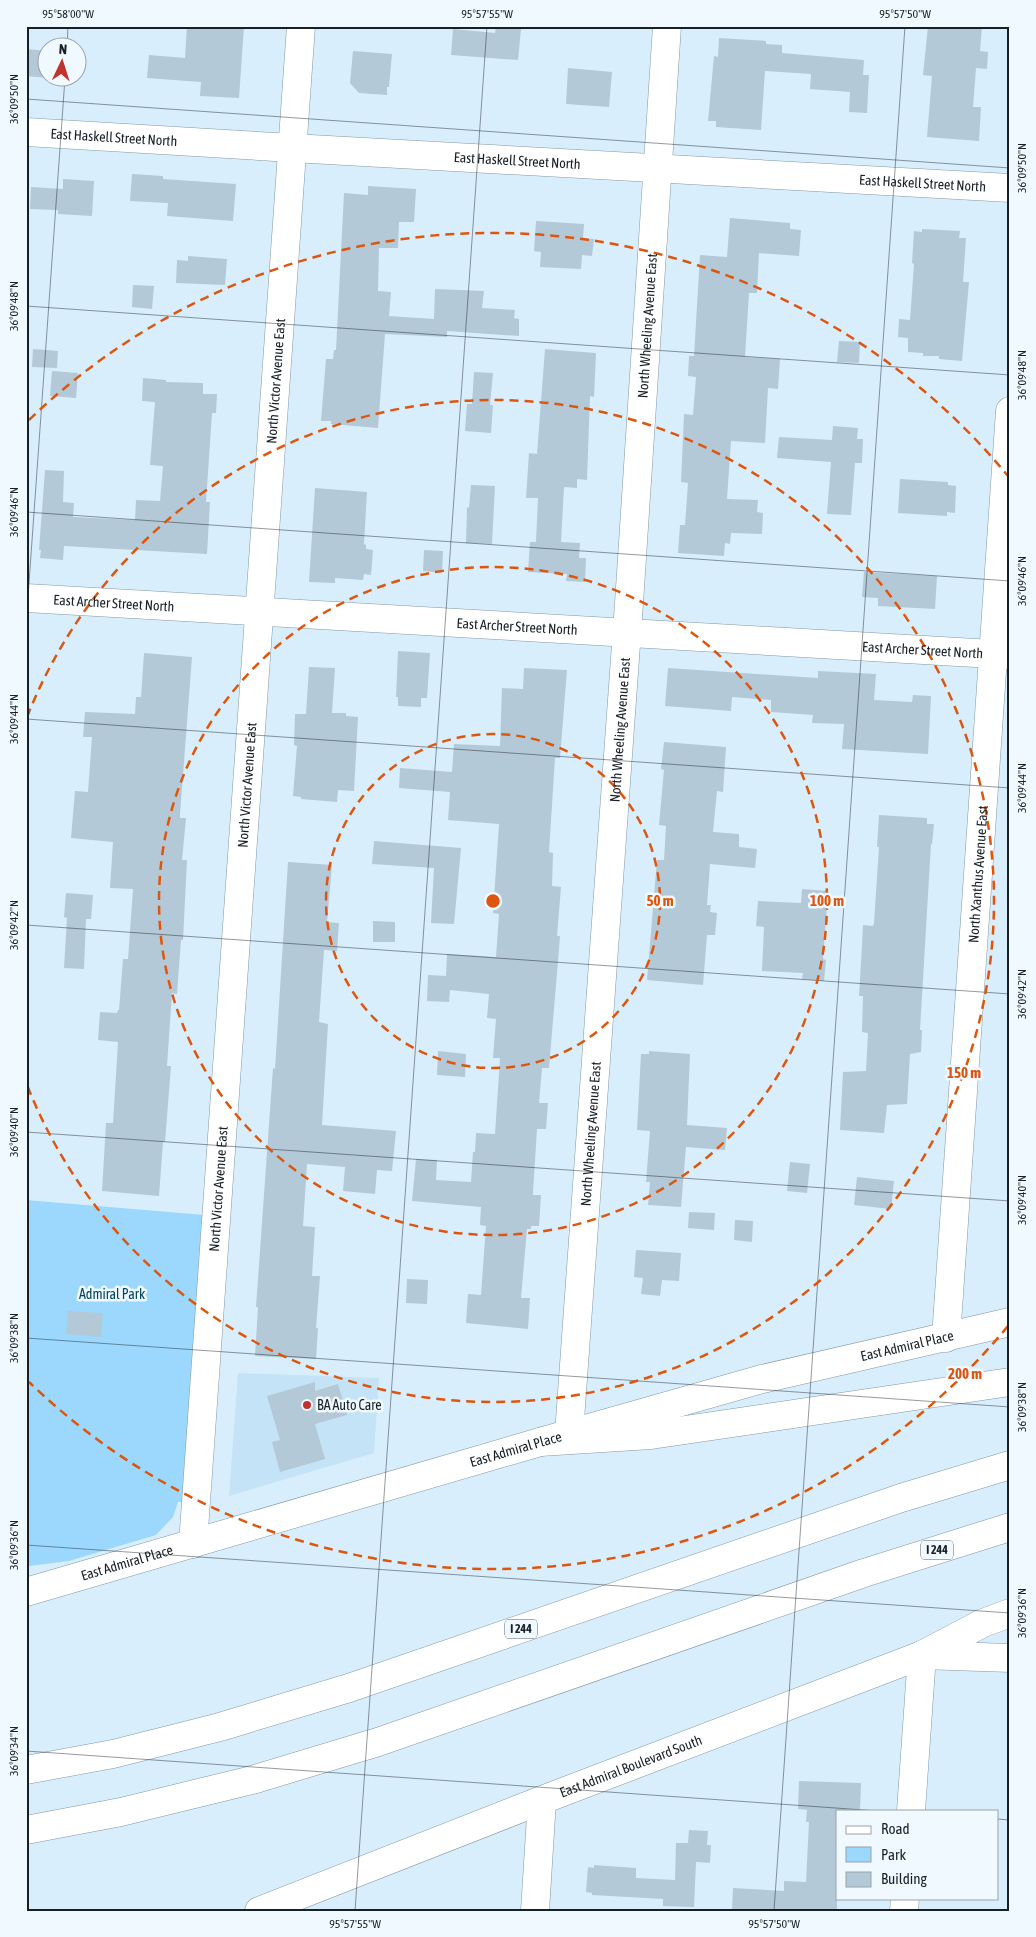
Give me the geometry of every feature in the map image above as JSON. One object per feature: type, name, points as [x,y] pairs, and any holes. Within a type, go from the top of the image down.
[{"type":"main road","name":"North Victor Avenue East","points":[[193,1544],[301,26]]},
{"type":"main road","name":"North Wheeling Avenue East","points":[[569,1434],[627,632],[667,26]]},
{"type":"main road","name":"East Haskell Street North","points":[[26,132],[1010,188]]},
{"type":"main road","name":"North Xanthus Avenue East","points":[[946,1338],[1002,654],[1010,411]]},
{"type":"main road","name":"East Archer Street North","points":[[26,598],[1002,654]]},
{"type":"main road","name":"East Admiral Place","points":[[27,1591],[762,1379],[1010,1322]]},
{"type":"main road","points":[[540,1442],[651,1435],[1010,1382]]},
{"type":"main road","name":"I 244","points":[[26,1770],[113,1754],[220,1727],[349,1688],[900,1498],[1010,1465]]},
{"type":"main road","name":"I 244","points":[[26,1830],[121,1812],[252,1780],[378,1742],[864,1573],[1010,1527]]},
{"type":"main road","points":[[911,1810],[922,1655],[982,1624],[1010,1613]]},
{"type":"main road","name":"East Admiral Boulevard South","points":[[259,1911],[542,1800],[922,1655],[1010,1658]]},
{"type":"main road","points":[[536,1911],[542,1800]]},
{"type":"shaded area","points":[[238,1373],[379,1378],[374,1453],[229,1496]]},
{"type":"green space","name":"Admiral Park","points":[[26,1200],[204,1215],[184,1502],[178,1502],[173,1517],[156,1535],[69,1561],[29,1566],[26,1566]]},
{"type":"building","points":[[187,26],[244,26],[239,98],[200,96],[201,82],[147,78],[149,55],[185,58]]},
{"type":"building","points":[[928,26],[982,26],[980,51],[988,52],[987,69],[976,68],[973,107],[981,107],[979,141],[927,137],[932,76],[923,75]]},
{"type":"building","points":[[496,27],[521,29],[518,60],[451,55],[453,29],[495,33]]},
{"type":"building","points":[[719,38],[766,41],[766,44],[782,45],[782,53],[864,60],[863,75],[869,75],[867,113],[849,112],[850,92],[810,89],[811,74],[765,71],[761,130],[716,127],[716,121],[708,121],[714,56],[718,57]]},
{"type":"building","points":[[26,49],[38,50],[38,77],[26,76]]},
{"type":"building","points":[[353,51],[392,54],[387,95],[359,93],[350,83]]},
{"type":"building","points":[[568,68],[612,72],[609,107],[566,104]]},
{"type":"building","points":[[132,174],[163,176],[163,179],[236,184],[233,221],[167,216],[168,203],[130,201]]},
{"type":"building","points":[[63,179],[94,181],[92,216],[58,214],[58,210],[30,209],[31,187],[63,189]]},
{"type":"building","points":[[368,186],[416,189],[414,222],[399,222],[398,248],[379,248],[378,291],[391,292],[389,316],[434,319],[435,289],[484,291],[482,308],[515,310],[514,318],[519,319],[519,336],[447,331],[447,337],[385,334],[378,428],[331,424],[331,421],[321,421],[326,359],[333,359],[334,350],[336,350],[344,193],[368,195]]},
{"type":"building","points":[[730,218],[790,223],[790,229],[801,230],[799,256],[759,253],[757,293],[749,293],[745,357],[780,359],[778,389],[768,388],[765,443],[731,441],[727,499],[758,500],[757,512],[763,513],[762,534],[731,533],[730,544],[725,543],[724,556],[678,553],[680,525],[685,525],[688,483],[681,482],[684,414],[693,415],[696,377],[688,376],[689,356],[694,356],[700,255],[727,257]]},
{"type":"building","points":[[536,221],[584,224],[583,238],[594,239],[592,256],[582,255],[581,269],[540,267],[541,252],[534,251]]},
{"type":"building","points":[[922,229],[960,231],[959,238],[966,238],[963,282],[969,282],[962,361],[939,359],[939,356],[923,356],[923,353],[908,352],[908,338],[898,337],[899,319],[910,320],[914,231],[922,232]]},
{"type":"building","points":[[188,256],[227,259],[225,285],[176,283],[177,260],[188,261]]},
{"type":"building","points":[[133,285],[154,286],[152,309],[132,307]]},
{"type":"building","points":[[839,341],[860,342],[859,363],[837,362]]},
{"type":"building","points":[[33,349],[58,351],[57,368],[32,367]]},
{"type":"building","points":[[545,349],[596,353],[594,397],[590,396],[587,480],[577,479],[577,488],[564,487],[561,542],[580,543],[579,558],[586,558],[585,582],[566,581],[567,574],[528,572],[530,542],[536,542],[538,498],[526,498],[529,453],[537,454]]},
{"type":"building","points":[[52,371],[78,373],[76,398],[50,396]]},
{"type":"building","points":[[474,372],[493,373],[490,405],[493,405],[491,433],[465,431],[467,404],[472,404]]},
{"type":"building","points":[[143,378],[166,380],[166,382],[203,383],[203,394],[217,394],[216,413],[212,413],[206,502],[210,502],[207,554],[64,546],[63,560],[40,558],[45,470],[64,471],[63,502],[74,503],[73,517],[135,520],[136,500],[160,501],[163,466],[150,465],[155,402],[142,401]]},
{"type":"building","points":[[833,426],[858,428],[857,439],[863,439],[862,463],[855,463],[851,515],[827,514],[831,462],[777,458],[779,437],[832,440]]},
{"type":"building","points":[[900,479],[948,482],[948,485],[956,486],[955,513],[947,512],[947,516],[898,513]]},
{"type":"building","points":[[471,485],[495,486],[492,544],[466,543],[467,507],[469,508]]},
{"type":"building","points":[[315,488],[367,492],[364,544],[366,549],[373,550],[371,575],[364,574],[363,580],[335,578],[335,583],[309,582]]},
{"type":"building","points":[[424,550],[443,551],[442,573],[423,571]]},
{"type":"building","points":[[864,572],[937,576],[935,609],[878,606],[878,598],[862,597]]},
{"type":"building","points":[[398,651],[430,653],[427,698],[421,698],[421,707],[398,706],[398,697],[396,697]]},
{"type":"building","points":[[144,653],[192,657],[180,814],[180,818],[186,818],[182,860],[187,860],[183,940],[181,940],[177,994],[172,993],[167,1066],[171,1066],[159,1196],[102,1191],[106,1123],[113,1123],[118,1042],[98,1040],[100,1012],[117,1013],[119,1010],[123,959],[128,959],[133,889],[110,888],[113,842],[71,838],[75,791],[88,792],[92,737],[83,737],[85,712],[135,714],[136,697],[141,697]]},
{"type":"building","points":[[309,667],[335,668],[332,713],[346,713],[346,716],[358,717],[354,791],[338,790],[337,802],[301,799],[301,797],[293,796],[297,746],[294,745],[295,714],[306,714]]},
{"type":"building","points":[[524,668],[567,670],[560,758],[555,758],[549,852],[553,853],[552,886],[561,887],[557,936],[560,936],[549,1068],[542,1068],[539,1103],[548,1103],[546,1129],[537,1129],[533,1195],[541,1195],[539,1226],[531,1226],[531,1229],[527,1229],[521,1298],[530,1298],[528,1329],[466,1323],[468,1294],[481,1295],[486,1226],[480,1225],[481,1207],[412,1201],[416,1159],[437,1160],[436,1180],[471,1182],[476,1133],[495,1134],[500,1058],[493,1058],[496,1019],[487,1018],[489,994],[450,990],[449,1002],[427,1001],[428,975],[446,976],[447,954],[496,957],[499,914],[493,913],[499,824],[448,820],[450,792],[399,788],[400,768],[452,772],[454,744],[500,746],[502,688],[523,689]]},
{"type":"building","points":[[668,668],[818,678],[818,671],[876,674],[874,700],[912,702],[913,695],[931,696],[928,754],[842,749],[844,724],[812,723],[813,715],[771,712],[771,700],[732,697],[731,711],[665,706]]},
{"type":"building","points":[[664,742],[726,747],[723,792],[717,791],[713,832],[739,834],[739,847],[757,849],[755,868],[710,864],[707,905],[711,905],[710,912],[717,913],[715,935],[707,935],[703,985],[647,980],[657,860],[664,860],[666,826],[659,825],[664,770],[661,769]]},
{"type":"building","points":[[879,815],[927,818],[927,824],[934,824],[931,844],[920,1030],[922,1030],[921,1052],[910,1054],[907,1104],[887,1105],[884,1133],[840,1130],[843,1072],[866,1071],[868,1033],[862,1032],[863,996],[859,996],[863,925],[873,926],[874,923]]},
{"type":"building","points":[[374,841],[461,848],[454,924],[431,923],[434,868],[372,864]]},
{"type":"building","points":[[288,862],[332,865],[327,922],[339,923],[337,951],[324,950],[319,1022],[328,1024],[322,1125],[396,1131],[392,1171],[377,1170],[375,1194],[343,1191],[345,1167],[307,1164],[303,1226],[315,1227],[312,1276],[320,1276],[316,1359],[255,1356],[258,1307],[256,1307],[273,1068],[275,1069]]},
{"type":"building","points":[[802,889],[828,891],[823,959],[826,960],[824,981],[802,979],[803,973],[762,971],[764,927],[756,926],[758,901],[801,903]]},
{"type":"building","points":[[66,893],[93,895],[91,919],[86,919],[84,969],[64,968],[67,918],[64,917]]},
{"type":"building","points":[[373,921],[395,922],[395,942],[373,942]]},
{"type":"building","points":[[438,1051],[466,1054],[465,1077],[437,1075]]},
{"type":"building","points":[[649,1051],[690,1054],[687,1125],[727,1128],[725,1150],[686,1147],[681,1207],[648,1205],[650,1182],[646,1182],[650,1131],[637,1130],[641,1054],[649,1054]]},
{"type":"building","points":[[790,1162],[810,1164],[807,1193],[787,1191]]},
{"type":"building","points":[[857,1177],[894,1181],[891,1209],[854,1205]]},
{"type":"building","points":[[689,1212],[715,1213],[714,1230],[688,1228]]},
{"type":"building","points":[[735,1220],[753,1221],[752,1242],[734,1240]]},
{"type":"building","points":[[636,1250],[681,1253],[679,1281],[662,1280],[660,1296],[641,1294],[643,1278],[634,1277]]},
{"type":"building","points":[[407,1279],[428,1280],[427,1304],[406,1303]]},
{"type":"building","points":[[68,1311],[103,1313],[101,1337],[66,1334]]},
{"type":"building","points":[[315,1382],[315,1391],[338,1384],[347,1415],[315,1424],[325,1459],[280,1472],[272,1442],[280,1440],[267,1396]]},
{"type":"building","points":[[799,1781],[861,1783],[860,1810],[836,1810],[837,1911],[732,1911],[733,1888],[784,1891],[784,1881],[806,1882],[809,1822],[806,1822],[807,1810],[798,1809]]},
{"type":"building","points":[[689,1830],[708,1831],[707,1845],[711,1845],[710,1863],[696,1862],[694,1907],[663,1906],[663,1899],[592,1895],[592,1893],[586,1892],[588,1867],[594,1868],[594,1865],[636,1868],[636,1878],[675,1880],[676,1843],[688,1843]]},
{"type":"place","name":"BA Auto Care","points":[[307,1405]]}]
